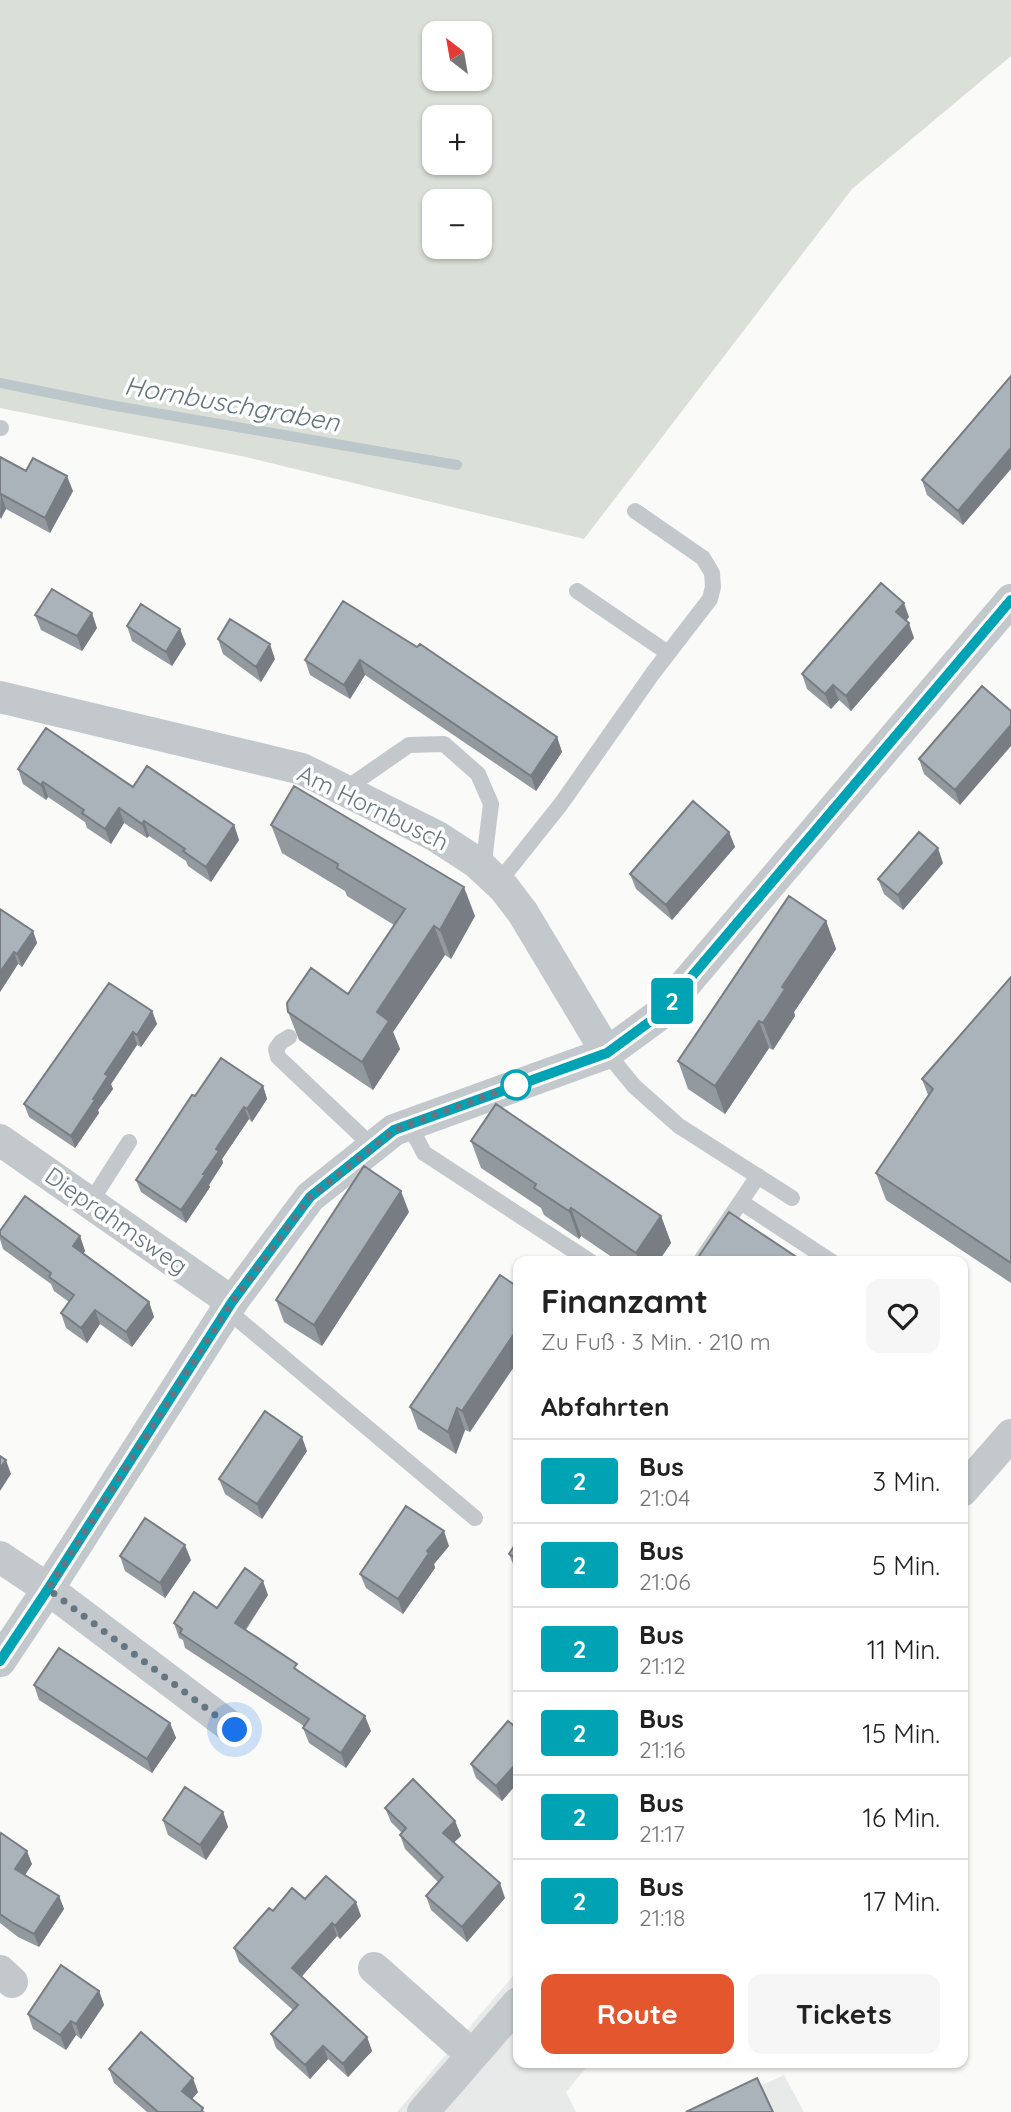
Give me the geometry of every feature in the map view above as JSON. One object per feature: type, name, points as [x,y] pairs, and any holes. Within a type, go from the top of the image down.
[{"type":"street","points":[[0,1661],[230,1306],[310,1197],[394,1130],[607,1053],[659,1015],[1011,600]]},
{"type":"street","name":"Am Hornbusch","points":[[0,697],[302,769],[436,836],[491,876],[523,913],[607,1053]]},
{"type":"street","name":"Dieprahmsweg","points":[[0,1140],[230,1306]]},
{"type":"street","points":[[968,1484],[1011,1435]]},
{"type":"street","points":[[0,1557],[48,1589],[235,1730]]},
{"type":"street","points":[[374,1968],[472,2056]]},
{"type":"street","points":[[423,2112],[513,2009]]},
{"type":"lane","points":[[491,876],[561,804],[709,599],[713,587],[712,573],[703,558],[635,511]]},
{"type":"lane","points":[[577,591],[668,653]]},
{"type":"lane","points":[[344,790],[409,745],[444,744],[478,774],[491,804],[491,876]]},
{"type":"lane","points":[[289,1037],[275,1049],[278,1057],[373,1147]]},
{"type":"lane","points":[[607,1053],[634,1086],[679,1126],[792,1198]]},
{"type":"lane","points":[[409,1124],[424,1153],[582,1256]]},
{"type":"lane","points":[[90,1203],[129,1142]]},
{"type":"lane","points":[[704,1256],[758,1176]]},
{"type":"lane","points":[[740,1202],[823,1256]]},
{"type":"lane","points":[[230,1306],[475,1518]]},
{"type":"shaded area","points":[[0,0],[1011,0],[1011,56],[852,189],[584,539],[246,457],[0,408]]},
{"type":"shaded area","points":[[513,1976],[513,2068],[586,2068],[566,2092],[576,2112],[397,2112]]},
{"type":"shaded area","points":[[784,2075],[804,2112],[702,2112]]},
{"type":"building","points":[[1011,376],[1011,448],[958,511],[922,480]]},
{"type":"building","points":[[0,457],[26,471],[33,458],[67,476],[45,518],[0,495]]},
{"type":"building","points":[[881,583],[904,603],[896,612],[909,623],[846,696],[833,685],[825,694],[802,674]]},
{"type":"building","points":[[52,589],[92,613],[77,636],[35,615]]},
{"type":"building","points":[[343,601],[417,647],[420,644],[557,737],[531,776],[360,660],[344,685],[305,660]]},
{"type":"building","points":[[141,604],[180,629],[166,652],[127,626]]},
{"type":"building","points":[[230,619],[270,644],[256,667],[218,639]]},
{"type":"building","points":[[982,686],[1011,711],[1011,725],[955,790],[919,759]]},
{"type":"building","points":[[46,728],[133,787],[147,766],[234,825],[206,867],[144,821],[142,824],[119,808],[105,829],[82,813],[84,810],[43,782],[41,785],[18,769]]},
{"type":"building","points":[[294,786],[464,887],[440,930],[434,926],[377,1012],[389,1021],[362,1062],[288,1012],[287,1003],[311,968],[348,994],[405,909],[337,868],[338,864],[271,825]]},
{"type":"building","points":[[693,801],[729,832],[666,905],[630,874]]},
{"type":"building","points":[[919,832],[938,848],[898,895],[878,879]]},
{"type":"building","points":[[789,896],[826,921],[782,987],[785,989],[763,1023],[759,1021],[715,1086],[678,1061]]},
{"type":"building","points":[[0,909],[33,931],[0,972]]},
{"type":"building","points":[[1011,977],[1011,1263],[876,1173],[933,1089],[922,1079]]},
{"type":"building","points":[[109,983],[152,1011],[137,1035],[133,1032],[105,1074],[108,1076],[93,1099],[95,1100],[71,1136],[24,1104]]},
{"type":"building","points":[[221,1058],[263,1086],[247,1109],[244,1107],[216,1149],[219,1151],[181,1210],[136,1180],[192,1095],[195,1096]]},
{"type":"building","points":[[496,1104],[661,1216],[636,1253],[571,1208],[569,1211],[534,1188],[536,1184],[471,1141]]},
{"type":"building","points":[[364,1166],[401,1191],[314,1325],[276,1300]]},
{"type":"building","points":[[25,1196],[80,1236],[73,1246],[149,1302],[126,1332],[95,1310],[81,1328],[61,1313],[74,1295],[49,1277],[51,1273],[0,1235],[0,1231]]},
{"type":"building","points":[[729,1212],[795,1256],[699,1256]]},
{"type":"building","points":[[500,1275],[513,1284],[513,1335],[462,1411],[457,1408],[448,1432],[410,1407]]},
{"type":"building","points":[[265,1411],[302,1437],[257,1504],[219,1479]]},
{"type":"building","points":[[0,1456],[6,1460],[0,1468]]},
{"type":"building","points":[[406,1506],[444,1531],[427,1551],[429,1553],[398,1599],[360,1574]]},
{"type":"building","points":[[145,1518],[185,1545],[160,1583],[120,1556]]},
{"type":"building","points":[[245,1568],[263,1581],[235,1623],[297,1664],[294,1668],[365,1716],[341,1753],[303,1728],[309,1719],[180,1633],[182,1629],[174,1623],[194,1592],[217,1608]]},
{"type":"building","points":[[59,1648],[170,1723],[147,1759],[34,1685]]},
{"type":"building","points":[[508,1721],[513,1725],[513,1767],[496,1786],[471,1764]]},
{"type":"building","points":[[413,1779],[455,1821],[443,1833],[500,1883],[462,1927],[426,1896],[443,1877],[400,1835],[406,1828],[385,1808]]},
{"type":"building","points":[[185,1787],[223,1812],[200,1845],[163,1820]]},
{"type":"building","points":[[1,1833],[27,1851],[15,1869],[59,1896],[34,1934],[0,1914]]},
{"type":"building","points":[[326,1876],[356,1902],[335,1926],[332,1923],[292,1968],[367,2037],[343,2064],[323,2046],[305,2065],[271,2034],[298,2005],[234,1948],[269,1908],[273,1911],[292,1888],[305,1899]]},
{"type":"building","points":[[61,1965],[99,1991],[76,2024],[71,2021],[60,2035],[28,2014]]},
{"type":"building","points":[[141,2032],[193,2078],[182,2091],[203,2108],[201,2112],[158,2112],[109,2069]]},
{"type":"building","points":[[757,2078],[773,2112],[686,2112]]},
{"type":"waterway","name":"Hornbuschgraben","points":[[0,383],[110,405],[457,465]]},
{"type":"bus line","name":"2","points":[[0,1661],[232,1302],[310,1197],[394,1130],[607,1053],[659,1015],[1011,600]]},
{"type":"route","points":[[235,1730],[48,1589],[232,1302],[310,1197],[394,1130],[519,1084],[516,1085]]}]
